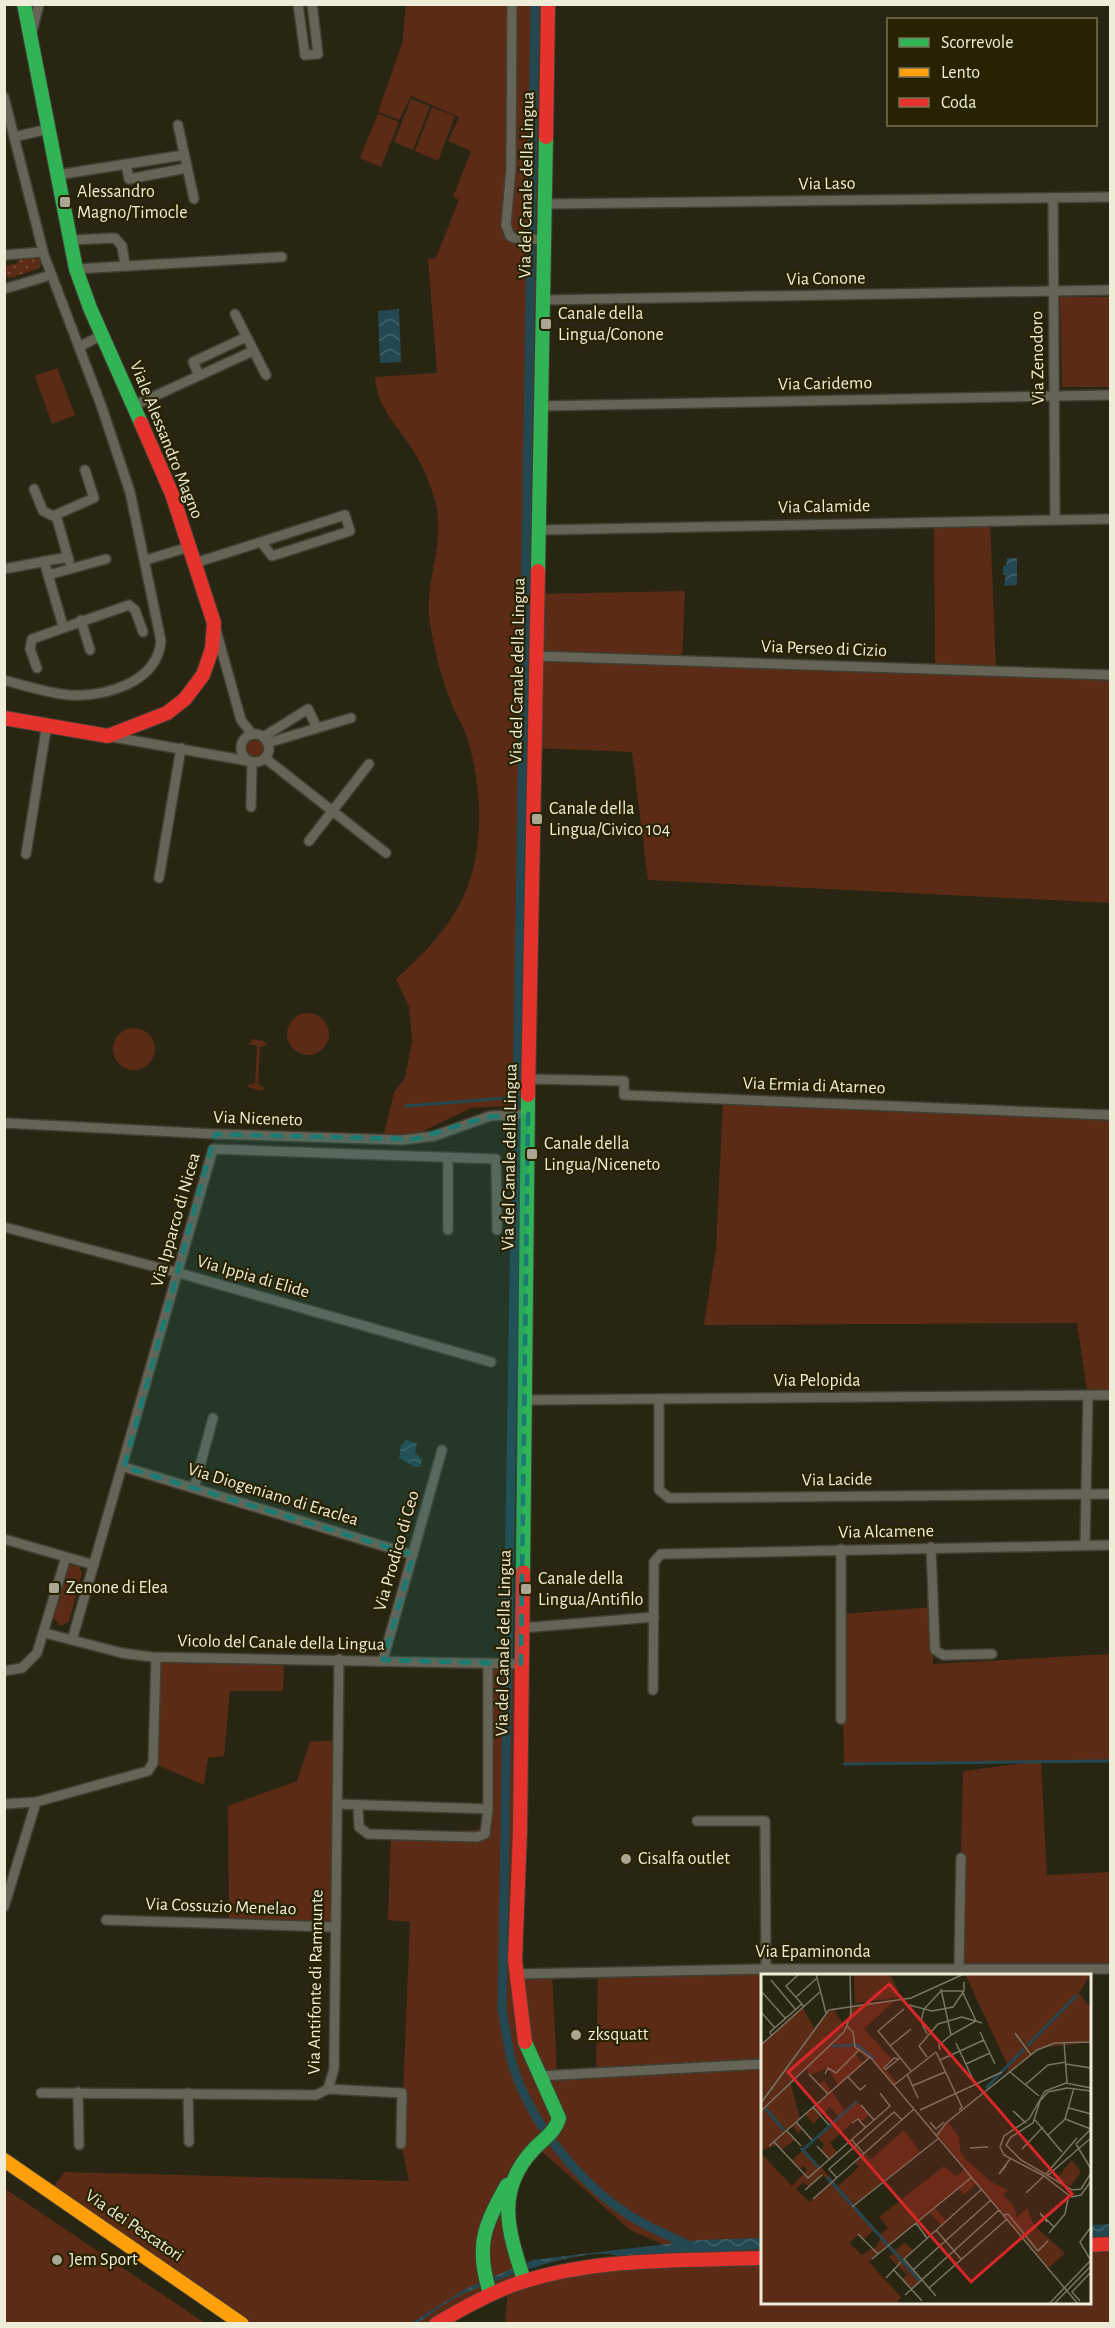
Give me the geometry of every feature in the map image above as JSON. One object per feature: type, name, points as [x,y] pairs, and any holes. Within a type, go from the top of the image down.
[{"type":"street","name":"Viale Alessandro Magno","points":[[4,718],[108,736],[139,727],[161,716],[190,694],[209,663],[214,623],[170,489],[135,405],[102,335],[76,269],[24,4]]},
{"type":"street","points":[[31,37],[39,4]]},
{"type":"street","points":[[298,4],[305,56],[318,54],[312,4]]},
{"type":"street","points":[[512,4],[511,168],[506,225],[510,236],[520,240],[540,240]]},
{"type":"street","name":"Via del Canale della Lingua","points":[[489,2291],[482,2272],[479,2251],[488,2221],[513,2172],[558,2125],[558,2111],[539,2076],[523,2035],[516,1974],[518,1663],[522,1628],[525,1400],[524,1114],[529,1079],[543,300],[540,240],[545,204],[548,4]]},
{"type":"street","points":[[4,98],[43,252],[124,472],[146,560],[161,640],[156,659],[143,675],[117,688],[83,695],[48,692],[4,680]]},
{"type":"street","points":[[178,124],[194,199]]},
{"type":"street","points":[[14,137],[48,129]]},
{"type":"street","points":[[57,175],[184,155]]},
{"type":"street","points":[[126,164],[129,179],[187,168]]},
{"type":"street","name":"Via Zenodoro","points":[[1053,198],[1055,518]]},
{"type":"street","name":"Via Laso","points":[[545,204],[1110,198]]},
{"type":"street","points":[[69,240],[115,238],[122,246],[125,265]]},
{"type":"street","points":[[4,255],[43,252]]},
{"type":"street","points":[[76,269],[282,257]]},
{"type":"street","points":[[4,289],[51,275]]},
{"type":"street","name":"Via Conone","points":[[543,300],[1110,291]]},
{"type":"street","points":[[236,314],[266,375]]},
{"type":"street","points":[[79,347],[102,335]]},
{"type":"street","points":[[199,375],[193,362],[246,337]]},
{"type":"street","points":[[135,405],[253,351]]},
{"type":"street","name":"Via Caridemo","points":[[540,406],[1110,395]]},
{"type":"street","points":[[34,489],[45,513],[56,514],[94,498],[86,470]]},
{"type":"street","points":[[56,514],[70,569]]},
{"type":"street","points":[[195,563],[345,515],[350,531],[272,556],[261,542]]},
{"type":"street","name":"Via Calamide","points":[[538,530],[1055,518],[1110,519]]},
{"type":"street","points":[[146,560],[189,547]]},
{"type":"street","points":[[4,569],[68,557]]},
{"type":"street","points":[[48,575],[106,559]]},
{"type":"street","points":[[44,561],[63,626]]},
{"type":"street","points":[[37,668],[30,649],[30,642],[37,635],[63,626],[129,605],[137,612],[143,632]]},
{"type":"street","points":[[81,620],[90,650]]},
{"type":"street","points":[[214,623],[241,720],[252,734],[265,740],[351,718]]},
{"type":"street","name":"Via Perseo di Cizio","points":[[537,656],[1110,675]]},
{"type":"street","points":[[265,740],[308,709],[317,728]]},
{"type":"street","points":[[26,854],[48,724]]},
{"type":"street","points":[[251,807],[250,762],[240,749],[246,737],[252,734]]},
{"type":"street","points":[[108,736],[250,762],[265,758],[268,753],[265,740]]},
{"type":"street","points":[[159,878],[181,748]]},
{"type":"street","points":[[265,758],[386,853]]},
{"type":"street","points":[[309,841],[369,764]]},
{"type":"street","name":"Via Ermia di Atarneo","points":[[529,1079],[624,1081],[624,1095],[1110,1115]]},
{"type":"street","name":"Via Niceneto","points":[[4,1123],[215,1134],[415,1139],[438,1135],[486,1117],[524,1114]]},
{"type":"street","points":[[213,1149],[215,1134]]},
{"type":"street","name":"Via Ipparco di Nicea","points":[[72,1640],[124,1467],[213,1149],[496,1160],[497,1230]]},
{"type":"street","points":[[448,1157],[448,1230]]},
{"type":"street","name":"Via Ippia di Elide","points":[[4,1227],[179,1273],[491,1362]]},
{"type":"street","name":"Via Pelopida","points":[[525,1400],[1110,1395]]},
{"type":"street","points":[[1085,1544],[1088,1396]]},
{"type":"street","name":"Via Lacide","points":[[659,1399],[659,1490],[669,1498],[1110,1494]]},
{"type":"street","points":[[194,1488],[213,1419]]},
{"type":"street","name":"Via Prodico di Ceo","points":[[383,1660],[442,1450]]},
{"type":"street","name":"Via Diogeniano di Eraclea","points":[[124,1467],[413,1555]]},
{"type":"street","points":[[4,1539],[94,1565]]},
{"type":"street","name":"Via Alcamene","points":[[654,1617],[654,1562],[657,1556],[663,1554],[1110,1545]]},
{"type":"street","points":[[932,1548],[935,1650],[942,1655],[992,1654]]},
{"type":"street","points":[[841,1550],[842,1719]]},
{"type":"street","points":[[4,1671],[19,1670],[31,1662],[45,1632],[66,1557]]},
{"type":"street","points":[[522,1628],[654,1617],[653,1690]]},
{"type":"street","name":"Vicolo del Canale della Lingua","points":[[45,1632],[122,1653],[156,1658],[518,1663]]},
{"type":"street","points":[[4,1804],[36,1802],[148,1771],[153,1763],[156,1658]]},
{"type":"street","name":"Via Antifonte di Ramnunte","points":[[41,2093],[78,2091],[316,2095],[328,2089],[334,2069],[339,1659]]},
{"type":"street","points":[[358,1806],[359,1827],[366,1834],[471,1838],[485,1834],[488,1809],[493,1663]]},
{"type":"street","points":[[4,1907],[36,1802]]},
{"type":"street","points":[[338,1804],[488,1809]]},
{"type":"street","points":[[697,1821],[765,1821],[766,1969]]},
{"type":"street","points":[[959,1968],[961,1858]]},
{"type":"street","name":"Via Cossuzio Menelao","points":[[106,1920],[334,1927]]},
{"type":"street","name":"Via Epaminonda","points":[[516,1974],[766,1969],[959,1968],[992,1972],[1110,1969]]},
{"type":"street","points":[[539,2076],[761,2064]]},
{"type":"street","points":[[328,2089],[402,2093],[401,2144]]},
{"type":"street","points":[[78,2091],[79,2145]]},
{"type":"street","points":[[188,2093],[189,2142]]},
{"type":"street","name":"Via dei Pescatori","points":[[4,2160],[242,2324]]},
{"type":"street","points":[[513,2172],[508,2198],[508,2225],[523,2278]]},
{"type":"street","points":[[488,2221],[508,2225]]},
{"type":"street","points":[[1091,2245],[1110,2244]]},
{"type":"street","points":[[436,2324],[489,2291],[523,2278],[581,2267],[761,2258]]},
{"type":"highlighted area","points":[[528,1114],[521,1664],[383,1660],[413,1555],[124,1467],[215,1134],[415,1139],[486,1117]]},
{"type":"shaded area","points":[[406,5],[542,5],[522,1105],[471,1108],[413,1136],[384,1134],[394,1092],[405,1078],[412,1041],[409,1007],[396,979],[436,939],[460,904],[472,873],[476,854],[479,813],[471,753],[444,682],[430,623],[430,592],[437,545],[438,513],[425,474],[417,457],[384,407],[375,377],[437,373],[428,259],[436,258],[459,200],[453,197],[471,151],[448,141],[459,117],[411,96],[399,120],[378,112],[402,44]]},
{"type":"shaded area","points":[[411,99],[430,106],[413,150],[394,142]]},
{"type":"shaded area","points":[[432,107],[455,116],[438,161],[415,151]]},
{"type":"shaded area","points":[[378,114],[399,122],[381,167],[360,158]]},
{"type":"shaded area","points":[[39,256],[41,265],[37,269],[11,278],[5,275],[5,266],[18,263],[17,258]]},
{"type":"shaded area","points":[[1060,297],[1110,297],[1110,387],[1062,387]]},
{"type":"shaded area","points":[[57,368],[75,415],[52,424],[35,376]]},
{"type":"shaded area","points":[[990,520],[996,671],[1110,675],[1110,903],[648,880],[632,752],[535,748],[537,594],[685,591],[682,661],[935,669],[934,521]]},
{"type":"shaded area","points":[[255,740],[261,743],[264,749],[261,755],[255,758],[249,755],[246,749],[249,743]]},
{"type":"shaded area","points":[[308,1013],[316,1014],[323,1019],[328,1026],[328,1042],[323,1049],[316,1054],[308,1055],[300,1054],[293,1049],[288,1042],[287,1034],[288,1026],[293,1019],[300,1014]]},
{"type":"shaded area","points":[[134,1028],[142,1029],[149,1034],[154,1041],[154,1057],[149,1064],[142,1069],[134,1070],[126,1069],[119,1064],[114,1057],[113,1049],[114,1041],[119,1034],[126,1029]]},
{"type":"shaded area","points":[[252,1039],[264,1041],[267,1045],[260,1047],[258,1084],[265,1088],[262,1091],[248,1087],[255,1083],[257,1046],[249,1044]]},
{"type":"shaded area","points":[[723,1099],[1110,1115],[1110,1395],[1088,1396],[1077,1323],[704,1325],[716,1249]]},
{"type":"shaded area","points":[[70,1565],[79,1566],[82,1573],[69,1622],[60,1626],[53,1617]]},
{"type":"shaded area","points":[[933,1607],[933,1664],[1110,1654],[1110,1761],[1041,1762],[1047,1875],[1110,1872],[1110,1969],[992,1969],[992,1974],[925,1974],[924,1968],[958,1968],[963,1771],[1033,1762],[844,1764],[841,1614]]},
{"type":"shaded area","points":[[156,1658],[284,1659],[283,1691],[230,1691],[224,1756],[208,1758],[204,1785],[153,1763]]},
{"type":"shaded area","points":[[488,1663],[521,1664],[516,1973],[552,1973],[557,2075],[596,2073],[598,1972],[881,1969],[882,1974],[761,1974],[761,2250],[682,2253],[630,2230],[536,2146],[510,2187],[523,2276],[436,2323],[242,2323],[50,2191],[65,2172],[409,2181],[401,2144],[410,1922],[388,1920],[391,1835],[487,1829]]},
{"type":"shaded area","points":[[338,1740],[334,1927],[229,1924],[228,1806],[297,1781],[310,1742]]},
{"type":"shaded area","name":"Jem Sport","points":[[4,2188],[205,2323],[5,2323]]},
{"type":"shaded area","points":[[1110,2244],[1110,2323],[505,2324],[508,2286],[547,2273],[761,2258],[761,2304],[1091,2304],[1091,2245]]},
{"type":"water","points":[[399,309],[401,362],[380,363],[378,311]]},
{"type":"water","points":[[1007,558],[1017,558],[1017,585],[1004,586],[1006,575],[1003,575],[1003,566],[1006,566]]},
{"type":"water","points":[[406,1440],[417,1443],[415,1453],[422,1459],[420,1467],[415,1467],[399,1458],[401,1446]]},
{"type":"water","points":[[1110,2224],[1110,2236],[1091,2237],[1091,2225]]},
{"type":"water","points":[[761,2238],[761,2249],[621,2258],[608,2254],[588,2255],[565,2259],[514,2274],[470,2291],[447,2303],[418,2323],[410,2324],[467,2288],[533,2260],[700,2240]]},
{"type":"waterway","points":[[535,4],[502,2010],[510,2055],[518,2079],[529,2103],[559,2150],[577,2171],[617,2207],[645,2225],[692,2247]]},
{"type":"waterway","points":[[406,1106],[518,1097]]},
{"type":"waterway","points":[[844,1764],[1110,1761]]},
{"type":"traffic: fast","points":[[24,4],[76,269],[90,308],[141,423]]},
{"type":"traffic: fast","points":[[538,571],[546,137]]},
{"type":"traffic: fast","points":[[523,1572],[528,1095]]},
{"type":"traffic: fast","points":[[524,2280],[513,2245],[508,2212],[509,2196],[521,2165],[552,2132],[559,2118],[525,2042]]},
{"type":"traffic: fast","points":[[490,2293],[483,2262],[484,2237],[507,2185]]},
{"type":"traffic: slow","points":[[4,2160],[242,2324]]},
{"type":"traffic: jam","points":[[546,137],[548,4]]},
{"type":"traffic: jam","points":[[4,718],[108,736],[167,713],[185,699],[203,675],[212,649],[214,623],[172,494],[141,423]]},
{"type":"traffic: jam","points":[[528,1095],[538,571]]},
{"type":"traffic: jam","points":[[523,1572],[520,1830],[515,1960],[525,2042]]},
{"type":"traffic: jam","points":[[1091,2245],[1110,2244]]},
{"type":"traffic: jam","points":[[436,2324],[513,2285],[574,2269],[668,2260],[761,2258]]},
{"type":"place","name":"Alessandro Magno/Timocle","points":[[65,202]]},
{"type":"place","name":"Canale della Lingua/Conone","points":[[546,324]]},
{"type":"place","name":"Canale della Lingua/Civico 104","points":[[537,819]]},
{"type":"place","name":"Canale della Lingua/Niceneto","points":[[532,1154]]},
{"type":"place","name":"Zenone di Elea","points":[[54,1588]]},
{"type":"place","name":"Canale della Lingua/Antifilo","points":[[526,1589]]},
{"type":"place","name":"Cisalfa outlet","points":[[626,1859]]},
{"type":"place","name":"zksquatt","points":[[576,2035]]},
{"type":"place","name":"Jem Sport","points":[[57,2260]]}]
